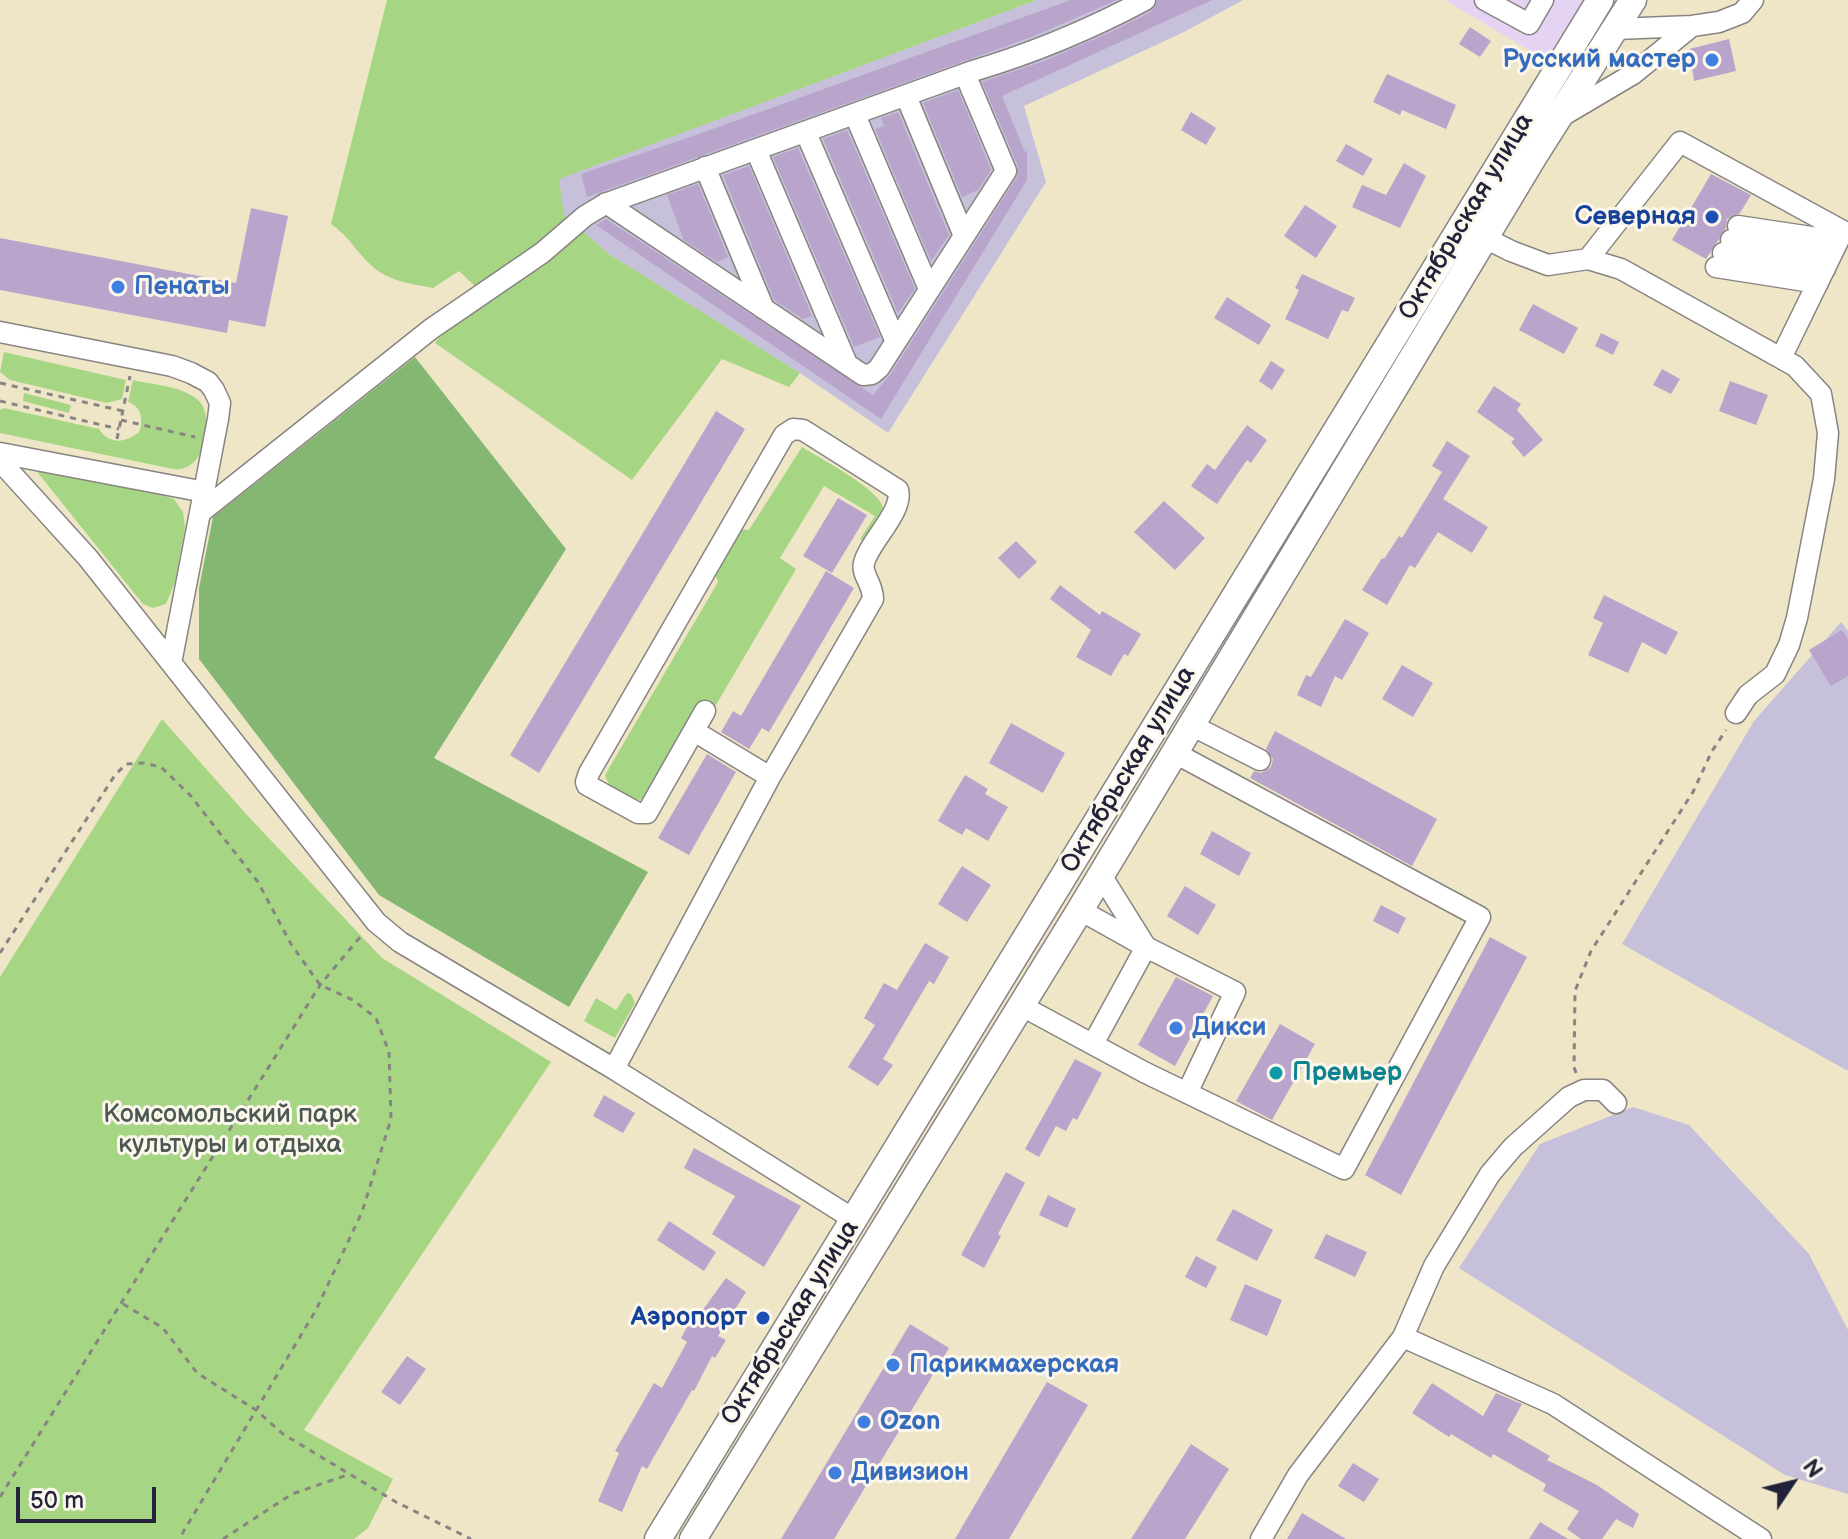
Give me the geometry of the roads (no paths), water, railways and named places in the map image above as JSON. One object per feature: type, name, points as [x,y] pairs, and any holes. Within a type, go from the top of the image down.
[{"type":"main road","name":"Октябрьская улица","points":[[658,1539],[1600,0]]},
{"type":"main road","name":"Октябрьская улица","points":[[693,1539],[1080,910],[1558,118],[1633,0]]},
{"type":"main road","points":[[855,1220],[880,1234]]},
{"type":"street","points":[[203,502],[431,329],[542,253],[585,216],[606,203],[1058,42],[1145,0]]},
{"type":"street","points":[[1485,0],[1529,24],[1543,0]]},
{"type":"street","points":[[1615,29],[1719,22],[1742,13],[1753,0]]},
{"type":"street","points":[[1558,118],[1633,74],[1692,26]]},
{"type":"street","points":[[606,203],[863,375],[872,374],[879,368],[1006,171],[965,74]]},
{"type":"street","points":[[906,96],[964,236]]},
{"type":"street","points":[[855,115],[929,289]]},
{"type":"street","points":[[806,133],[896,342]]},
{"type":"street","points":[[1588,259],[1680,142],[1843,231],[1781,358]]},
{"type":"street","points":[[756,150],[847,364]]},
{"type":"street","points":[[705,167],[764,309]]},
{"type":"street","points":[[1485,238],[1548,265],[1588,259],[1621,269],[1795,366],[1821,394],[1828,433],[1824,479],[1797,618],[1789,645],[1775,674],[1748,695],[1736,713]]},
{"type":"street","points":[[1828,262],[1727,246],[1828,262]]},
{"type":"street","points":[[0,332],[172,366],[208,382],[214,390],[220,403],[171,663]]},
{"type":"street","points":[[614,1069],[770,777],[873,599],[873,587],[863,568],[900,498],[895,486],[803,430],[793,429],[784,435],[596,759],[586,783],[638,813],[645,813],[705,711]]},
{"type":"street","points":[[0,453],[203,502]]},
{"type":"street","points":[[0,461],[79,546],[376,922],[400,942],[614,1069],[855,1220]]},
{"type":"street","points":[[1191,725],[1260,760]]},
{"type":"street","points":[[694,731],[770,777]]},
{"type":"street","points":[[1020,1005],[1187,1093],[1344,1169],[1480,917],[1175,753]]},
{"type":"street","points":[[1101,875],[1146,947]]},
{"type":"street","points":[[1080,910],[1235,992],[1187,1093]]},
{"type":"street","points":[[1093,1044],[1146,947]]},
{"type":"street","points":[[1261,1539],[1298,1475],[1403,1337],[1434,1266],[1490,1174],[1513,1147],[1569,1097],[1584,1090],[1603,1090],[1616,1103]]},
{"type":"street","points":[[1403,1337],[1553,1404],[1761,1539]]},
{"type":"place","name":"Русский мастер","points":[[1712,60]]},
{"type":"place","name":"Северная","points":[[1712,217]]},
{"type":"place","name":"Пенаты","points":[[118,287]]},
{"type":"place","name":"Дикси","points":[[1176,1028]]},
{"type":"place","name":"Премьер","points":[[1276,1073]]},
{"type":"place","name":"Аэропорт","points":[[763,1318]]},
{"type":"place","name":"Парикмахерская","points":[[893,1365]]},
{"type":"place","name":"Ozon","points":[[864,1422]]},
{"type":"place","name":"Дивизион","points":[[835,1473]]},
{"type":"park label","name":"Комсомольский парк культуры и отдыха","points":[[230,1130]]}]
